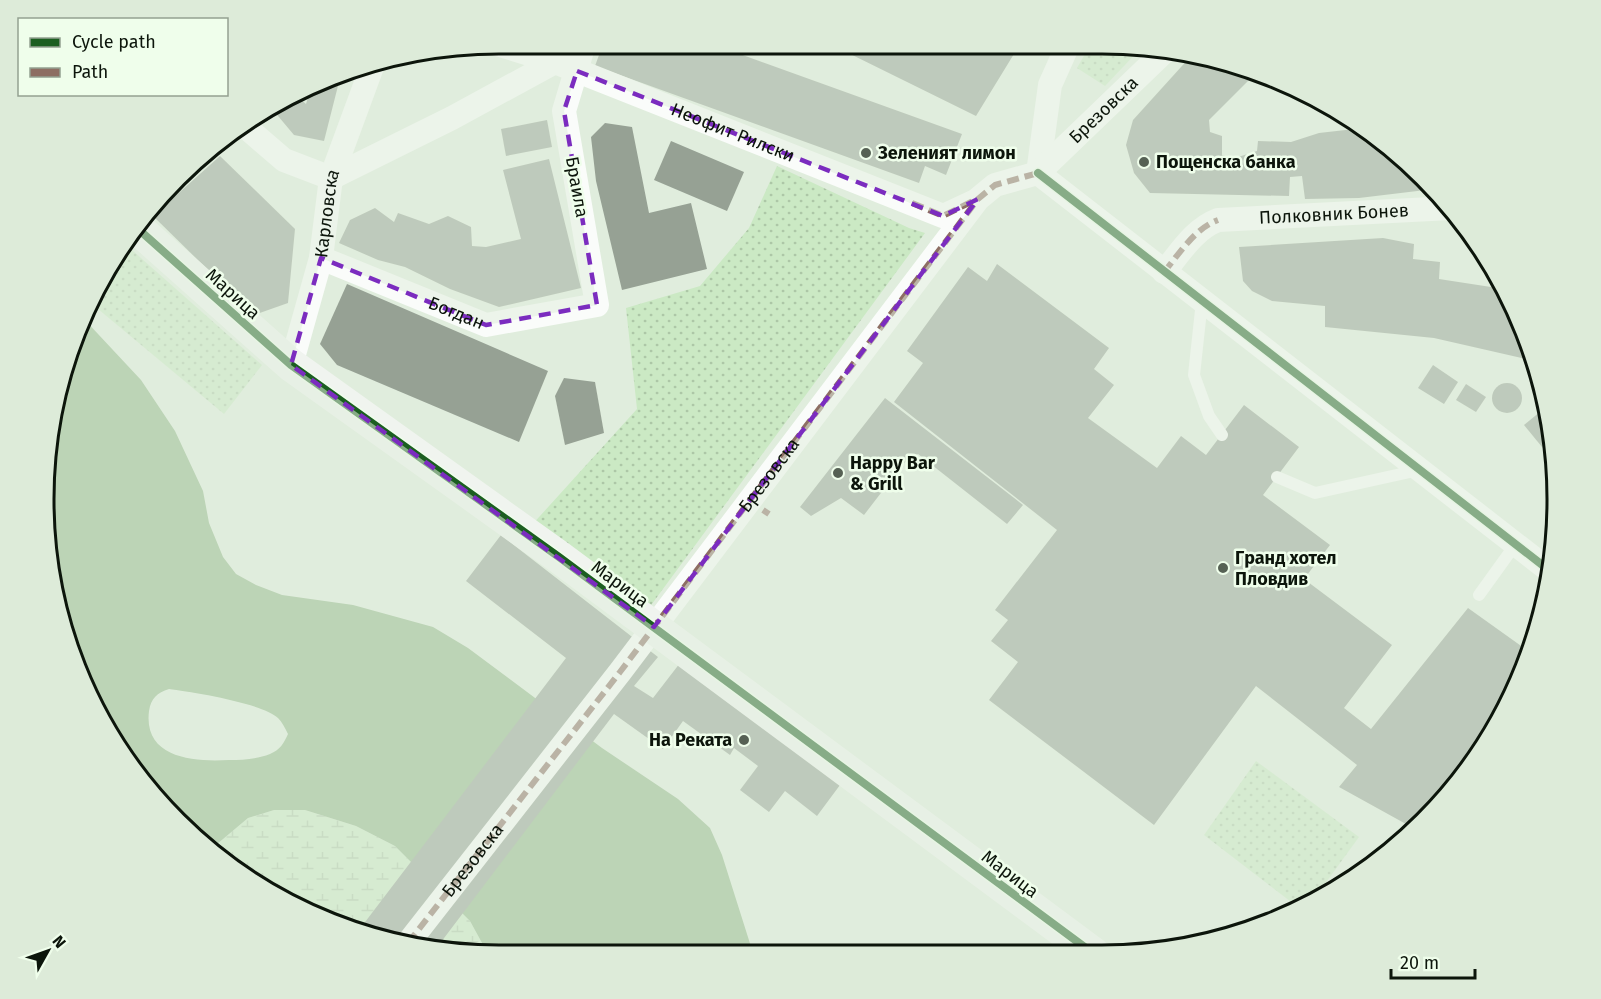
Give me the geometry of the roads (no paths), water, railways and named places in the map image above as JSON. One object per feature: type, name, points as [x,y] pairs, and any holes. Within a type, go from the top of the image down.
[{"type":"street","name":"Неофит Рилски","points":[[529,54],[555,62],[943,216],[978,199]]},
{"type":"street","name":"Браила","points":[[581,54],[564,111],[597,305]]},
{"type":"street","points":[[1064,54],[1050,85],[1038,173],[1542,565]]},
{"type":"street","name":"Брезовска","points":[[413,936],[620,672],[978,199],[995,185],[1038,173],[1158,58]]},
{"type":"street","points":[[250,131],[284,160],[331,178],[452,118],[555,62]]},
{"type":"street","name":"Карловска","points":[[291,365],[321,258],[331,178],[369,74]]},
{"type":"street","name":"Полковник Бонев","points":[[1164,272],[1195,234],[1218,220],[1438,209]]},
{"type":"street","name":"Марица","points":[[143,233],[291,365],[577,570],[1082,945]]},
{"type":"street","name":"Богдан","points":[[321,258],[486,325],[597,305]]},
{"type":"lane","points":[[1202,302],[1194,375],[1209,416],[1222,435]]},
{"type":"lane","points":[[1277,477],[1315,493],[1419,470]]},
{"type":"lane","points":[[1479,595],[1515,545]]},
{"type":"place","name":"Зеленият лимон","points":[[866,153]]},
{"type":"place","name":"Пощенска банка","points":[[1144,162]]},
{"type":"place","name":"Happy Bar & Grill","points":[[838,473]]},
{"type":"place","name":"Гранд хотел Пловдив","points":[[1223,568]]},
{"type":"place","name":"На Реката","points":[[744,740]]}]
